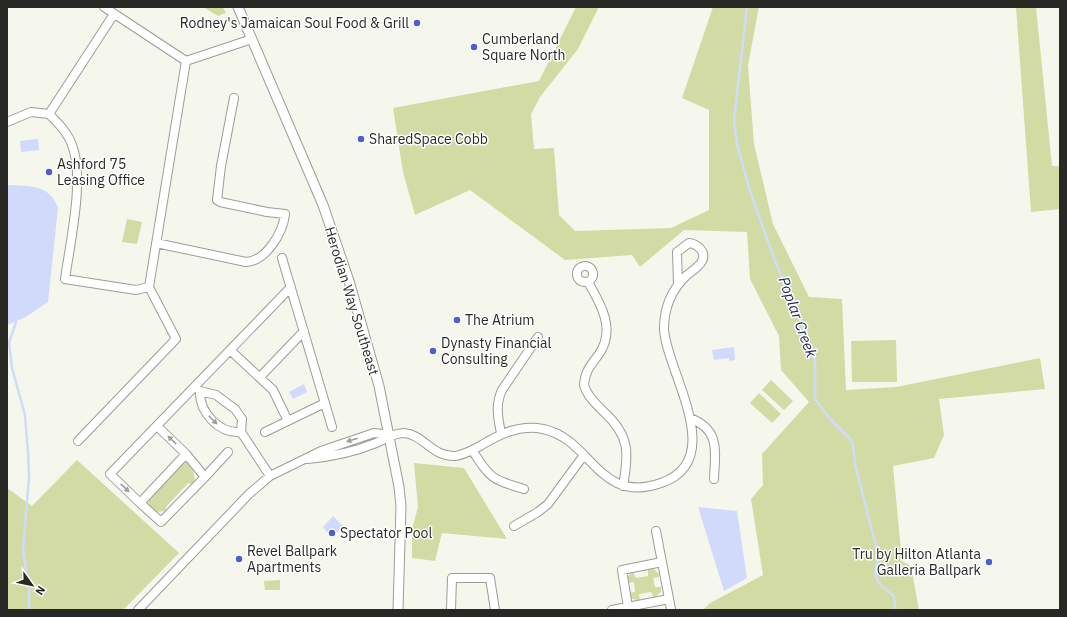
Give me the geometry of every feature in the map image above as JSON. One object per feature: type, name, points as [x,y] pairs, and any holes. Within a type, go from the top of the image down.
[{"type":"street","points":[[104,7],[186,61]]},
{"type":"street","name":"Herodian Way Southeast","points":[[238,7],[317,190],[340,254],[379,386],[395,459],[401,506],[398,610]]},
{"type":"street","points":[[49,114],[114,14]]},
{"type":"street","points":[[186,61],[252,39]]},
{"type":"street","points":[[78,441],[176,338],[149,287],[186,61]]},
{"type":"street","points":[[156,243],[252,262],[264,254],[284,223],[285,214],[267,212],[220,202],[217,200],[234,98]]},
{"type":"street","points":[[7,122],[31,112],[49,114],[67,135],[73,146],[77,167],[78,189],[65,279],[136,290],[149,287]]},
{"type":"street","points":[[138,610],[249,494],[270,476],[307,459],[343,454],[377,443],[390,435],[402,433],[413,435],[430,448],[450,456],[456,456],[472,450],[501,433],[518,428],[540,428],[552,431],[568,441],[603,474],[623,486],[641,488],[661,483],[676,475],[683,469],[690,455],[692,444],[690,418],[664,332],[666,309],[678,284],[702,261],[703,255],[701,249],[694,243],[689,243],[677,252],[678,284]]},
{"type":"street","points":[[282,258],[332,427]]},
{"type":"street","points":[[588,282],[603,308],[606,332],[603,348],[586,372],[584,385],[595,402],[616,424],[625,440],[627,453],[623,486]]},
{"type":"street","points":[[228,452],[161,522],[110,474],[157,426],[198,388],[230,350],[291,287]]},
{"type":"street","points":[[260,377],[304,331]]},
{"type":"street","points":[[501,433],[497,407],[498,398],[538,337]]},
{"type":"street","points":[[230,350],[260,377],[276,395],[288,421]]},
{"type":"street","points":[[198,388],[216,395],[235,409],[242,419],[241,432],[270,476]]},
{"type":"street","points":[[198,388],[204,410],[210,418],[223,429],[241,432]]},
{"type":"street","points":[[265,432],[326,403]]},
{"type":"street","points":[[690,418],[705,426],[714,438],[716,448],[714,479]]},
{"type":"street","points":[[157,426],[186,454],[204,477]]},
{"type":"street","points":[[472,450],[486,471],[496,480],[524,489]]},
{"type":"street","points":[[140,503],[186,454]]},
{"type":"street","points":[[514,526],[538,512],[548,504],[584,455]]},
{"type":"street","points":[[656,531],[671,609]]},
{"type":"street","points":[[628,607],[622,570],[662,562]]},
{"type":"street","points":[[451,610],[452,578],[490,578],[495,610]]},
{"type":"street","points":[[612,610],[669,599]]},
{"type":"green space","points":[[203,7],[223,7],[226,13],[218,16]]},
{"type":"green space","points":[[576,7],[599,7],[578,49],[540,97],[531,114],[534,149],[554,148],[559,215],[575,231],[671,228],[709,210],[709,110],[682,98],[713,7],[759,7],[748,65],[754,144],[773,224],[809,297],[842,299],[846,390],[896,387],[1040,358],[1045,389],[939,399],[944,435],[934,458],[893,466],[902,561],[911,566],[919,610],[703,610],[710,603],[763,575],[751,499],[763,485],[762,454],[809,402],[781,370],[779,336],[750,279],[747,232],[684,230],[640,267],[632,255],[565,260],[470,190],[415,215],[403,172],[393,108],[539,81]]},
{"type":"green space","points":[[1016,7],[1036,7],[1052,166],[1060,166],[1060,209],[1031,212]]},
{"type":"green space","points":[[127,219],[142,222],[137,244],[122,242]]},
{"type":"green space","points":[[896,340],[897,382],[852,382],[851,341]]},
{"type":"green space","points":[[771,380],[793,401],[784,410],[762,390]]},
{"type":"green space","points":[[759,393],[781,414],[772,423],[750,403]]},
{"type":"green space","points":[[77,460],[179,553],[123,610],[7,610],[7,488],[32,506]]},
{"type":"green space","points":[[187,462],[193,471],[194,482],[191,484],[188,483],[166,507],[166,511],[156,512],[149,506],[148,500],[184,463]]},
{"type":"green space","points":[[414,463],[464,468],[507,539],[442,533],[435,561],[412,558],[412,529],[418,507]]},
{"type":"green space","points":[[648,569],[654,569],[659,574],[659,577],[653,578],[655,587],[661,587],[661,592],[654,598],[651,592],[639,594],[640,601],[630,598],[629,593],[635,592],[634,582],[628,583],[626,578],[633,572],[636,578],[648,576]]},
{"type":"green space","points":[[280,580],[280,590],[265,590],[264,581]]},
{"type":"water","points":[[38,139],[39,150],[21,152],[20,141]]},
{"type":"water","points":[[7,185],[31,186],[44,190],[50,194],[58,208],[48,302],[26,317],[7,325]]},
{"type":"water","points":[[734,347],[735,360],[729,361],[729,358],[714,360],[712,350]]},
{"type":"water","points":[[304,384],[307,392],[293,399],[289,392]]},
{"type":"water","points":[[698,507],[737,511],[747,578],[724,591]]},
{"type":"water","name":"Spectator Pool","points":[[333,516],[343,526],[331,538],[323,527]]},
{"type":"waterway","name":"Poplar Creek","points":[[747,7],[734,120],[737,144],[750,191],[775,261],[804,329],[815,361],[815,399],[830,419],[852,441],[856,468],[879,558],[875,571],[877,580],[894,596],[895,610]]},
{"type":"waterway","points":[[16,322],[9,343],[12,368],[25,415],[28,452],[29,477],[23,550],[29,587],[29,610]]},
{"type":"place","name":"Rodney's Jamaican Soul Food & Grill","points":[[417,23]]},
{"type":"place","name":"Cumberland Square North","points":[[474,47]]},
{"type":"place","name":"SharedSpace Cobb","points":[[361,139]]},
{"type":"place","name":"Ashford 75 Leasing Office","points":[[49,172]]},
{"type":"place","name":"The Atrium","points":[[457,320]]},
{"type":"place","name":"Dynasty Financial Consulting","points":[[433,351]]},
{"type":"place","name":"Spectator Pool","points":[[332,533]]},
{"type":"place","name":"Revel Ballpark Apartments","points":[[239,559]]},
{"type":"place","name":"Tru by Hilton Atlanta Galleria Ballpark","points":[[989,562]]}]
